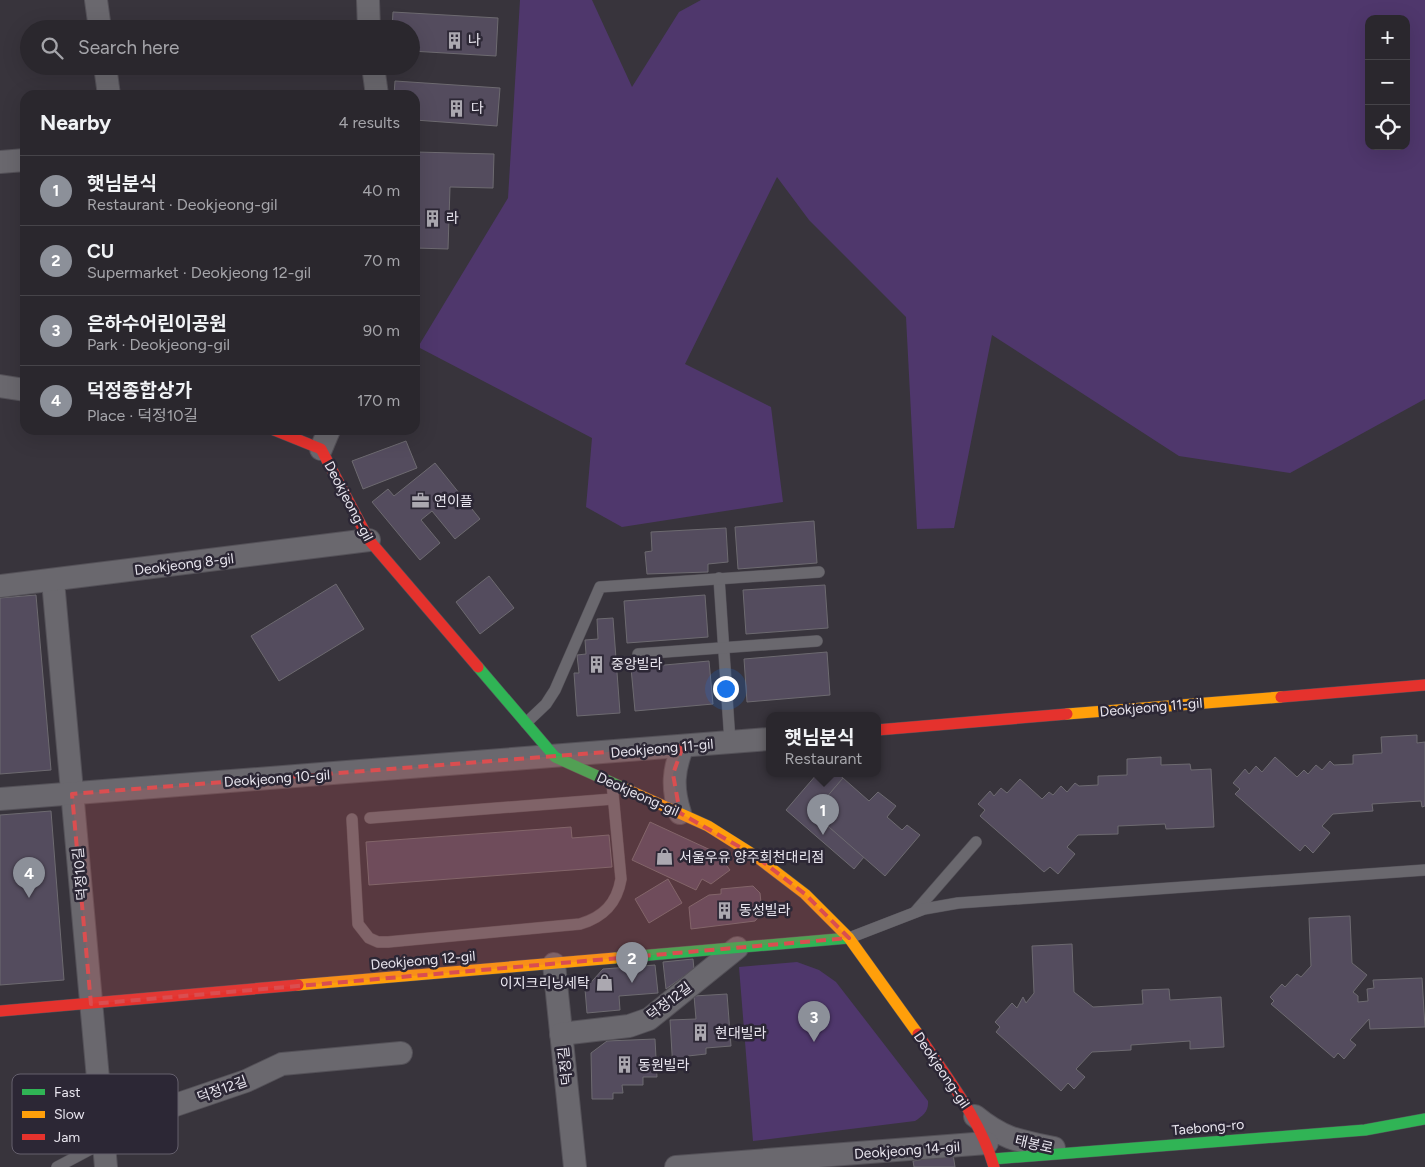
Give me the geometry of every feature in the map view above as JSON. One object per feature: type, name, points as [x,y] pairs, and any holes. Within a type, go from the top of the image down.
[{"type":"street","points":[[96,0],[99,20]]},
{"type":"street","points":[[368,0],[369,20]]},
{"type":"street","points":[[106,75],[108,90]]},
{"type":"street","points":[[374,75],[376,90]]},
{"type":"street","points":[[0,162],[20,160]]},
{"type":"street","points":[[0,386],[20,389]]},
{"type":"street","name":"Deokjeong-gil","points":[[300,435],[325,440],[368,540],[555,756],[708,826],[754,855],[805,894],[849,938],[916,1031],[969,1111],[991,1157]]},
{"type":"street","name":"Deokjeong 8-gil","points":[[0,586],[54,581],[368,540]]},
{"type":"street","name":"덕정10길","points":[[54,581],[97,1074]]},
{"type":"street","name":"Deokjeong 11-gil","points":[[881,730],[1425,685]]},
{"type":"street","name":"Deokjeong 11-gil","points":[[555,756],[766,739]]},
{"type":"street","points":[[680,813],[674,786],[674,774],[683,746]]},
{"type":"street","name":"Deokjeong 10-gil","points":[[0,799],[555,756]]},
{"type":"street","name":"Deokjeong 12-gil","points":[[0,1011],[849,938]]},
{"type":"street","name":"덕정12길","points":[[561,1034],[629,1026],[649,1020],[737,948]]},
{"type":"street","name":"덕정길","points":[[554,964],[575,1167]]},
{"type":"street","name":"덕정12길","points":[[178,1104],[238,1085],[282,1064],[401,1053]]},
{"type":"street","name":"태봉로","points":[[969,1111],[990,1128],[1013,1140],[1077,1153]]},
{"type":"street","name":"Taebong-ro","points":[[991,1157],[1077,1153],[1365,1130],[1425,1119]]},
{"type":"street","points":[[1049,1167],[1077,1153]]},
{"type":"street","name":"덕정10길","points":[[105,1154],[106,1167]]},
{"type":"street","name":"Deokjeong 14-gil","points":[[676,1167],[991,1157]]},
{"type":"lane","points":[[526,723],[546,704],[555,690],[600,587],[819,572]]},
{"type":"lane","points":[[719,578],[730,742]]},
{"type":"lane","points":[[638,654],[817,641]]},
{"type":"lane","points":[[352,819],[358,924],[369,938],[378,942],[388,942],[580,924],[604,914],[614,903],[621,878],[612,782]]},
{"type":"lane","points":[[370,818],[614,799]]},
{"type":"lane","points":[[915,912],[976,842]]},
{"type":"lane","points":[[849,938],[915,912],[958,903],[1425,870]]},
{"type":"lane","name":"덕정12길","points":[[57,1167],[82,1154]]},
{"type":"highlighted area","points":[[683,746],[673,774],[680,813],[754,855],[805,894],[849,938],[91,1004],[72,794]]},
{"type":"shaded area","points":[[520,0],[592,0],[632,87],[679,12],[701,0],[1425,0],[1425,399],[1290,473],[1179,456],[992,335],[954,528],[917,529],[906,317],[809,220],[777,177],[685,364],[771,407],[783,502],[622,527],[586,507],[592,438],[420,348],[420,344],[508,198]]},
{"type":"shaded area","points":[[797,962],[819,970],[836,982],[928,1101],[925,1113],[921,1117],[915,1121],[753,1141],[739,967]]},
{"type":"building","name":"나","points":[[393,12],[498,18],[496,56],[420,52],[420,20],[393,20]]},
{"type":"building","name":"다","points":[[395,81],[500,88],[497,126],[420,120],[420,90],[394,90]]},
{"type":"building","name":"라","points":[[420,152],[494,154],[493,188],[450,187],[448,249],[420,248]]},
{"type":"building","points":[[406,441],[417,468],[363,489],[352,461]]},
{"type":"building","points":[[435,463],[480,519],[455,539],[432,511],[421,520],[440,543],[420,560],[372,502],[388,489],[394,496]]},
{"type":"building","points":[[814,521],[817,563],[738,569],[735,527]]},
{"type":"building","points":[[726,528],[728,562],[708,564],[708,572],[647,574],[645,552],[652,551],[651,532]]},
{"type":"building","points":[[489,576],[514,608],[480,634],[456,602]]},
{"type":"building","points":[[336,584],[364,629],[279,681],[251,636]]},
{"type":"building","points":[[825,585],[828,628],[746,634],[743,590]]},
{"type":"building","points":[[36,595],[51,770],[0,774],[0,598]]},
{"type":"building","points":[[705,595],[708,637],[627,643],[624,601]]},
{"type":"building","name":"중앙빌라","points":[[613,618],[620,713],[577,716],[574,673],[579,673],[577,655],[586,654],[585,640],[598,639],[597,619]]},
{"type":"building","points":[[827,652],[830,695],[747,702],[744,659]]},
{"type":"building","points":[[709,661],[713,704],[635,711],[631,668]]},
{"type":"building","points":[[1417,735],[1417,743],[1425,742],[1425,806],[1422,807],[1421,801],[1372,804],[1373,811],[1333,814],[1322,826],[1330,833],[1313,853],[1305,845],[1300,851],[1235,794],[1240,789],[1233,783],[1245,769],[1249,774],[1256,766],[1262,772],[1275,757],[1297,777],[1304,770],[1308,774],[1316,765],[1322,770],[1330,761],[1334,765],[1353,764],[1353,755],[1382,753],[1381,737]]},
{"type":"building","points":[[1161,757],[1161,765],[1190,764],[1191,770],[1211,769],[1214,827],[1166,829],[1165,824],[1118,826],[1118,834],[1078,835],[1067,847],[1075,854],[1058,874],[1050,867],[1044,872],[980,816],[985,810],[978,804],[990,791],[994,796],[1001,788],[1007,793],[1020,779],[1042,799],[1049,792],[1053,795],[1061,786],[1067,792],[1075,783],[1079,786],[1098,785],[1098,776],[1127,775],[1127,759]]},
{"type":"building","points":[[814,777],[842,777],[843,778],[813,813],[864,857],[854,869],[786,810]]},
{"type":"building","points":[[843,778],[869,801],[878,792],[896,806],[887,817],[902,830],[907,825],[920,835],[885,876],[813,813]]},
{"type":"building","points":[[51,811],[64,980],[0,985],[0,815]]},
{"type":"building","points":[[650,822],[717,853],[730,870],[711,884],[702,879],[696,890],[632,860]]},
{"type":"building","points":[[571,827],[572,838],[609,835],[612,867],[369,885],[366,842]]},
{"type":"building","points":[[668,879],[682,903],[649,923],[635,899]]},
{"type":"building","name":"동성빌라","points":[[753,886],[760,893],[762,913],[755,921],[691,929],[689,907],[709,895],[721,894],[721,889]]},
{"type":"building","points":[[1350,916],[1352,963],[1367,975],[1353,992],[1358,996],[1358,1002],[1368,1001],[1367,989],[1374,988],[1373,980],[1422,978],[1425,1027],[1370,1029],[1369,1019],[1350,1040],[1356,1045],[1344,1059],[1338,1053],[1334,1058],[1271,1004],[1274,1001],[1270,997],[1282,984],[1285,987],[1297,974],[1301,977],[1311,966],[1309,918]]},
{"type":"building","points":[[1072,944],[1074,992],[1093,1007],[1143,1004],[1142,990],[1169,989],[1170,1000],[1221,997],[1224,1047],[1190,1049],[1190,1041],[1131,1045],[1131,1050],[1092,1052],[1076,1069],[1085,1077],[1074,1089],[1068,1083],[1061,1091],[996,1032],[1000,1027],[995,1022],[1012,1003],[1017,1008],[1023,997],[1026,1003],[1034,993],[1032,946]]},
{"type":"building","points":[[693,959],[694,969],[666,989],[663,962]]},
{"type":"building","points":[[655,965],[658,993],[619,996],[620,1010],[587,1013],[585,989],[603,969]]},
{"type":"building","name":"현대빌라","points":[[727,994],[731,1046],[706,1048],[706,1054],[688,1056],[689,1069],[673,1070],[670,1020],[696,1019],[694,996]]},
{"type":"building","name":"동원빌라","points":[[655,1039],[657,1077],[643,1077],[643,1085],[622,1085],[623,1093],[613,1093],[613,1099],[592,1099],[591,1053],[607,1041]]},
{"type":"building","points":[[953,1154],[955,1167],[914,1167],[913,1161]]},
{"type":"traffic: fast","points":[[478,667],[555,757],[626,789]]},
{"type":"traffic: fast","points":[[615,958],[849,938]]},
{"type":"traffic: fast","points":[[993,1159],[1365,1130],[1425,1119]]},
{"type":"traffic: slow","points":[[1067,714],[1281,697]]},
{"type":"traffic: slow","points":[[626,789],[708,826],[754,855],[805,894],[849,938],[918,1034]]},
{"type":"traffic: slow","points":[[298,985],[615,958]]},
{"type":"traffic: jam","points":[[286,435],[321,449],[369,540],[478,667]]},
{"type":"traffic: jam","points":[[1281,697],[1425,685]]},
{"type":"traffic: jam","points":[[881,730],[1067,714]]},
{"type":"traffic: jam","points":[[0,1011],[298,985]]},
{"type":"traffic: jam","points":[[918,1034],[971,1115],[988,1149],[994,1167]]},
{"type":"place","name":"나","points":[[454,40]]},
{"type":"place","name":"다","points":[[457,108]]},
{"type":"place","name":"라","points":[[432,218]]},
{"type":"place","name":"연이플","points":[[420,501]]},
{"type":"place","name":"중앙빌라","points":[[597,664]]},
{"type":"place","name":"햇님분식","points":[[823,835]]},
{"type":"place","name":"서울우유 양주회천대리점","points":[[665,857]]},
{"type":"place","name":"덕정종합상가","points":[[29,898]]},
{"type":"place","name":"동성빌라","points":[[725,910]]},
{"type":"place","name":"이지크리닝세탁","points":[[604,983]]},
{"type":"place","name":"CU","points":[[632,983]]},
{"type":"place","name":"현대빌라","points":[[701,1033]]},
{"type":"place","name":"은하수어린이공원","points":[[814,1042]]},
{"type":"place","name":"동원빌라","points":[[624,1065]]}]
